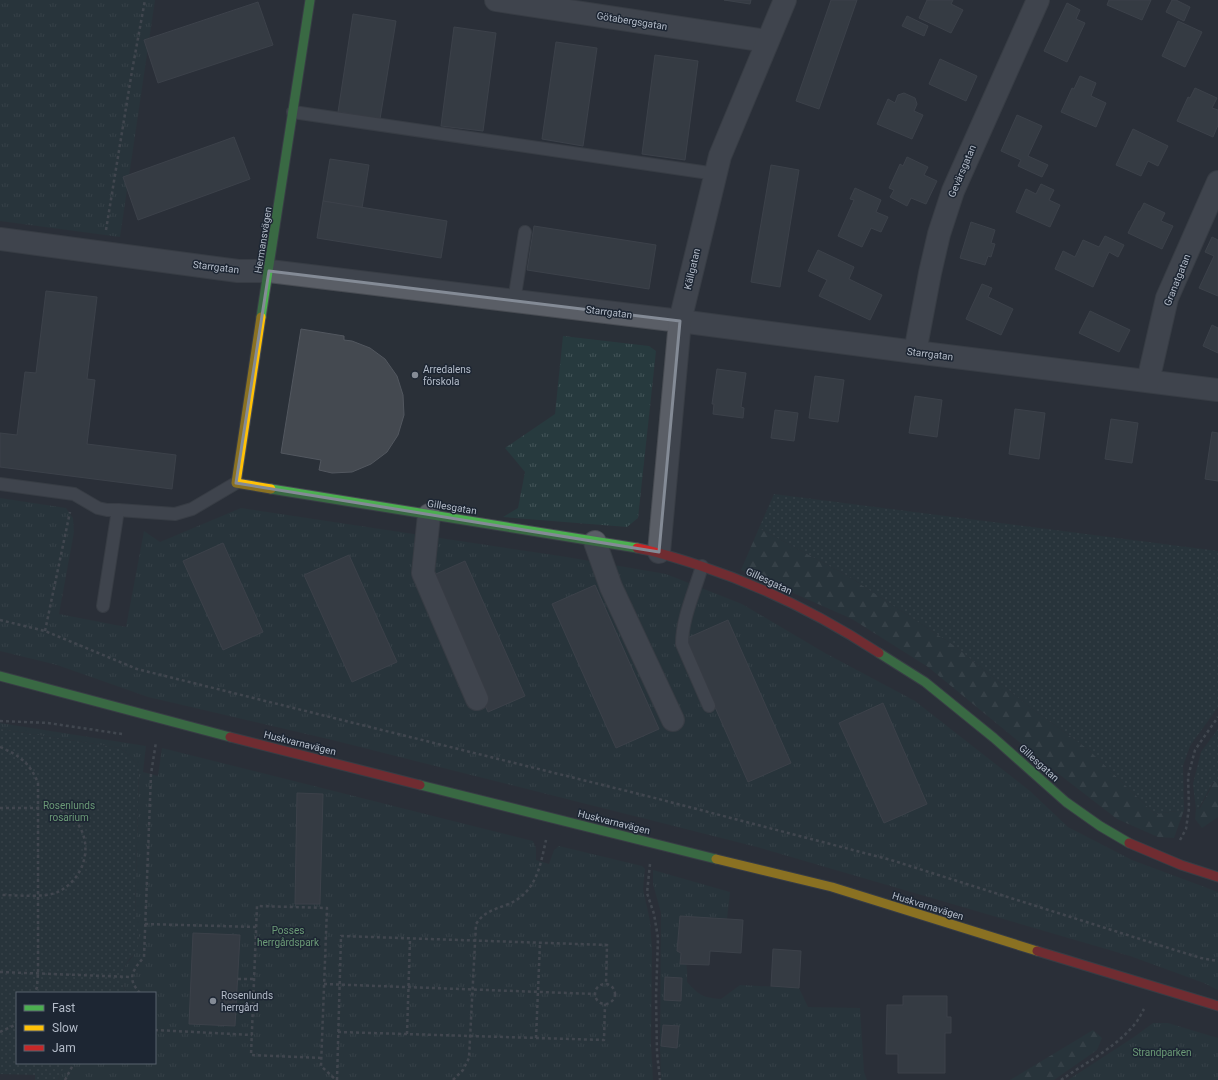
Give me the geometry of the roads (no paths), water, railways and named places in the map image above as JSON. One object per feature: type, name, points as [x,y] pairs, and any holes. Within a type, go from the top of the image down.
[{"type":"street","name":"Hermansvägen","points":[[236,483],[310,0]]},
{"type":"street","name":"Götabergsgatan","points":[[496,0],[767,41]]},
{"type":"street","name":"Källgatan","points":[[659,552],[680,321],[720,156],[785,0]]},
{"type":"street","name":"Gevärsgatan","points":[[915,352],[939,234],[953,191],[1038,0]]},
{"type":"street","name":"Granatgatan","points":[[1148,381],[1167,298],[1218,182]]},
{"type":"street","name":"Starrgatan","points":[[0,239],[238,270],[269,271],[680,321],[1218,390]]},
{"type":"street","name":"Gillesgatan","points":[[236,483],[659,552],[737,578],[812,614],[867,645],[924,682],[994,738],[1066,802],[1100,826],[1134,846],[1218,877]]},
{"type":"street","points":[[429,515],[423,573],[477,699]]},
{"type":"street","points":[[595,542],[610,587],[673,720]]},
{"type":"street","name":"Huskvarnavägen","points":[[0,676],[163,720],[550,818],[832,887],[1218,1006]]},
{"type":"lane","points":[[293,112],[716,174]]},
{"type":"lane","points":[[514,301],[525,232]]},
{"type":"lane","points":[[0,484],[74,494],[98,508],[107,510],[175,514],[192,509],[236,483]]},
{"type":"lane","points":[[103,606],[118,510]]},
{"type":"lane","points":[[702,566],[686,619],[682,635],[682,644],[709,706]]},
{"type":"place","name":"Arredalens förskola","points":[[415,375]]},
{"type":"place","name":"Rosenlunds herrgård","points":[[213,1001]]},
{"type":"park label","name":"Rosenlunds rosarium","points":[[69,810]]},
{"type":"park label","name":"Posses herrgårdspark","points":[[288,936]]},
{"type":"park label","name":"Strandparken","points":[[1162,1052]]}]
